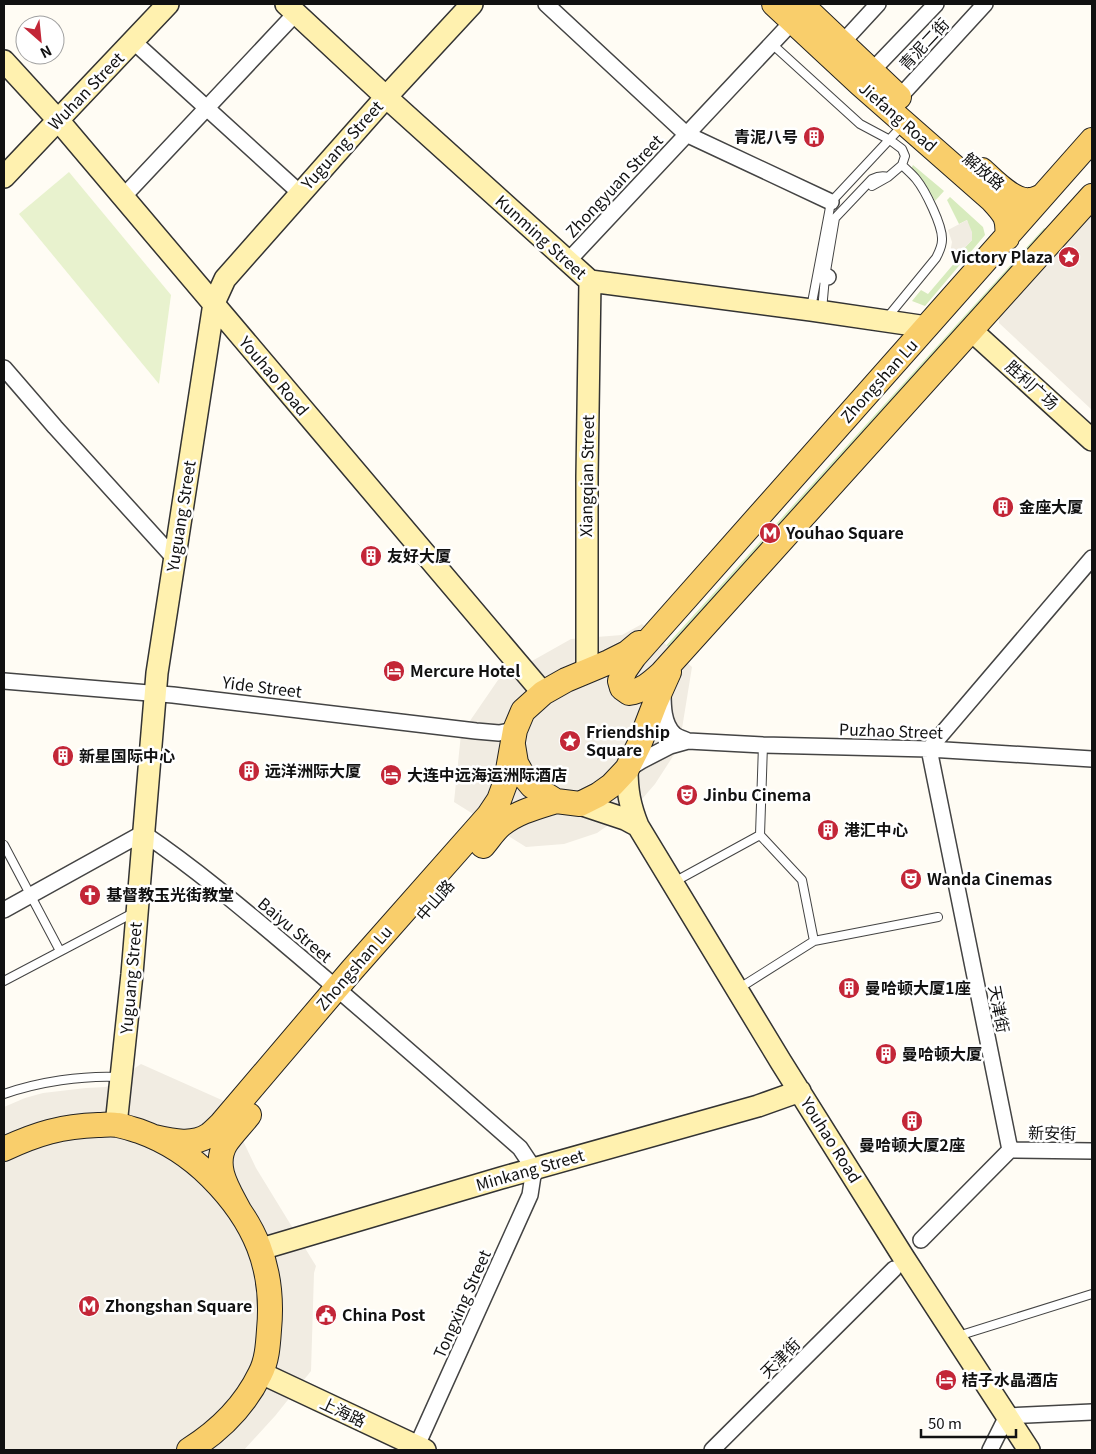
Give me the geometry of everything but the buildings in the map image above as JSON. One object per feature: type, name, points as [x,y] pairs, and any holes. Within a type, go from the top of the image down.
[{"type":"main road","name":"Jiefang Road","points":[[774,4],[797,12],[866,78],[896,117],[992,200],[1003,212],[1008,225],[1007,238]]},
{"type":"main road","points":[[797,12],[842,43],[866,78]]},
{"type":"main road","name":"解放路","points":[[896,117],[1015,197],[1032,200],[1042,196]]},
{"type":"main road","name":"Zhongshan Lu","points":[[665,621],[1092,140]]},
{"type":"main road","points":[[665,621],[634,657],[620,682],[622,688],[629,693],[647,686],[661,674],[1092,196]]},
{"type":"main road","points":[[665,621],[626,653],[566,680],[543,693],[523,712],[514,737],[506,781],[499,800],[495,820],[513,817],[527,810],[556,801],[580,804],[598,795],[612,784],[627,769],[639,745],[668,673],[683,649]]},
{"type":"main road","points":[[514,737],[516,763],[522,774],[532,786],[556,801]]},
{"type":"main road","name":"Zhongshan Lu","points":[[227,1129],[495,820]]},
{"type":"main road","points":[[4,1150],[28,1138],[54,1130],[80,1126],[116,1125],[176,1142],[196,1140],[227,1129],[226,1144],[221,1156],[221,1169],[226,1185],[260,1249],[267,1268],[270,1286],[271,1318],[268,1349],[261,1373],[247,1397],[227,1421],[207,1438],[188,1450]]},
{"type":"main road","points":[[154,1137],[177,1148],[197,1164],[239,1210]]},
{"type":"street","name":"Wuhan Street","points":[[4,177],[168,4]]},
{"type":"street","name":"Yuguang Street","points":[[116,1125],[122,1077],[155,694],[174,558],[214,304],[225,279],[386,97],[472,4]]},
{"type":"street","points":[[546,4],[686,134],[831,202]]},
{"type":"street","points":[[842,43],[878,4]]},
{"type":"street","points":[[866,78],[936,4]]},
{"type":"street","name":"青泥二街","points":[[896,117],[985,4]]},
{"type":"street","points":[[122,197],[206,108],[291,8]]},
{"type":"street","name":"Kunming Street","points":[[291,8],[590,282],[927,327]]},
{"type":"street","name":"Zhongyuan Street","points":[[568,261],[772,44],[797,12]]},
{"type":"street","points":[[133,41],[300,193]]},
{"type":"street","name":"Youhao Road","points":[[4,61],[58,120],[543,693]]},
{"type":"street","name":"Xiangqian Street","points":[[587,671],[587,476],[590,282]]},
{"type":"street","name":"胜利广场","points":[[971,330],[1092,440]]},
{"type":"street","points":[[4,368],[174,558]]},
{"type":"street","points":[[929,749],[1092,558]]},
{"type":"street","points":[[668,673],[663,693],[667,723],[674,735],[688,741]]},
{"type":"street","name":"Yide Street","points":[[4,681],[155,694],[499,733],[514,737]]},
{"type":"street","points":[[627,769],[670,746],[688,741]]},
{"type":"street","name":"Puzhao Street","points":[[688,741],[763,745],[929,749],[1092,759]]},
{"type":"street","name":"天津街","points":[[929,749],[1010,1150]]},
{"type":"street","name":"Youhao Road","points":[[627,769],[627,790],[630,805],[638,826],[800,1091],[1029,1450]]},
{"type":"street","points":[[580,804],[626,819],[638,826]]},
{"type":"street","points":[[4,910],[143,833]]},
{"type":"street","name":"Baiyu Street","points":[[143,833],[176,855],[234,901],[343,993],[520,1148],[534,1169]]},
{"type":"street","name":"Minkang Street","points":[[260,1249],[758,1106],[800,1091]]},
{"type":"street","points":[[921,1240],[1010,1150]]},
{"type":"street","name":"新安街","points":[[1010,1150],[1092,1151]]},
{"type":"street","name":"Tongxing Street","points":[[419,1449],[530,1195],[534,1169]]},
{"type":"street","name":"天津街","points":[[712,1450],[894,1269]]},
{"type":"street","name":"上海路","points":[[261,1373],[419,1449]]},
{"type":"street","points":[[990,1450],[1007,1416],[1092,1412]]},
{"type":"lane","points":[[772,44],[860,124],[896,117]]},
{"type":"lane","points":[[872,186],[888,177],[902,165],[905,156],[896,117]]},
{"type":"lane","points":[[816,311],[831,202],[896,117]]},
{"type":"lane","points":[[885,321],[936,258],[941,248],[940,226],[924,190],[902,165]]},
{"type":"lane","points":[[816,311],[826,277],[835,218],[872,179],[883,175],[888,177]]},
{"type":"lane","points":[[763,745],[760,835],[802,880],[814,941]]},
{"type":"lane","points":[[673,882],[760,835]]},
{"type":"lane","points":[[4,845],[60,951]]},
{"type":"lane","points":[[4,981],[137,911]]},
{"type":"lane","points":[[737,990],[814,941],[938,917]]},
{"type":"lane","points":[[4,1094],[36,1085],[67,1080],[101,1076],[122,1077]]},
{"type":"lane","points":[[956,1337],[1092,1294]]},
{"type":"green space","points":[[913,165],[944,191],[935,201],[925,184],[910,171]]},
{"type":"green space","points":[[69,172],[171,295],[159,384],[19,214]]},
{"type":"green space","points":[[950,197],[983,227],[985,235],[925,306],[912,301],[921,290],[928,294],[957,260],[955,258],[972,240],[967,220],[959,224],[947,200]]},
{"type":"green space","points":[[1044,228],[1047,230],[647,673],[644,670]]},
{"type":"shaded area","name":"Victory Plaza","points":[[1092,205],[1092,410],[999,323],[999,310]]},
{"type":"shaded area","points":[[967,220],[972,232],[972,240],[955,258],[950,253],[952,242],[948,230]]},
{"type":"shaded area","name":"Friendship Square","points":[[642,624],[692,667],[679,747],[655,784],[636,806],[597,833],[564,844],[526,847],[454,802],[461,734],[498,680],[571,639],[622,635]]},
{"type":"shaded area","name":"Zhongshan Square","points":[[141,1064],[224,1101],[256,1168],[316,1266],[314,1273],[311,1371],[275,1416],[244,1450],[4,1450],[4,1107],[43,1093],[106,1087]]},
{"type":"place","name":"青泥八号","points":[[814,137]]},
{"type":"place","name":"Victory Plaza","points":[[1069,257]]},
{"type":"place","name":"金座大厦","points":[[1003,507]]},
{"type":"place","name":"Youhao Square","points":[[770,533]]},
{"type":"place","name":"友好大厦","points":[[371,556]]},
{"type":"place","name":"Mercure Hotel","points":[[394,671]]},
{"type":"place","name":"Friendship Square","points":[[570,741]]},
{"type":"place","name":"新星国际中心","points":[[63,756]]},
{"type":"place","name":"远洋洲际大厦","points":[[249,771]]},
{"type":"place","name":"大连中远海运洲际酒店","points":[[391,775]]},
{"type":"place","name":"Jinbu Cinema","points":[[687,795]]},
{"type":"place","name":"港汇中心","points":[[828,830]]},
{"type":"place","name":"Wanda Cinemas","points":[[911,879]]},
{"type":"place","name":"基督教玉光街教堂","points":[[90,895]]},
{"type":"place","name":"曼哈顿大厦1座","points":[[849,988]]},
{"type":"place","name":"曼哈顿大厦","points":[[886,1054]]},
{"type":"place","name":"曼哈顿大厦2座","points":[[912,1121]]},
{"type":"place","name":"Zhongshan Square","points":[[89,1306]]},
{"type":"place","name":"China Post","points":[[326,1315]]},
{"type":"place","name":"桔子水晶酒店","points":[[946,1380]]}]
